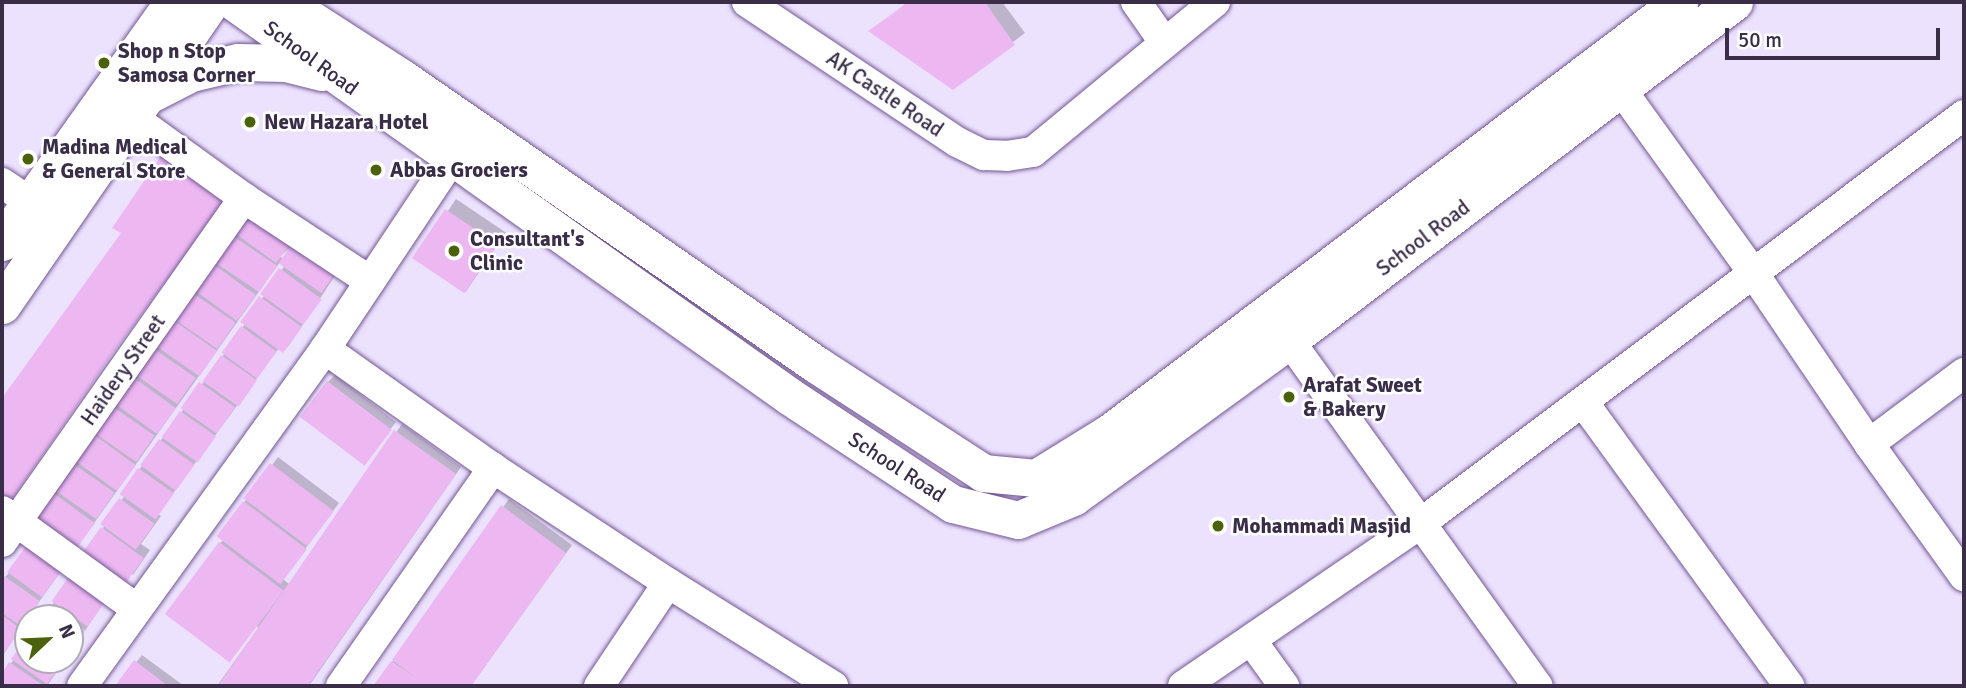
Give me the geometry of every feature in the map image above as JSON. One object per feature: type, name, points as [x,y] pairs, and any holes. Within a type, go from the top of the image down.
[{"type":"street","points":[[2,242],[16,193],[173,2]]},
{"type":"street","points":[[2,305],[211,2]]},
{"type":"street","name":"School Road","points":[[233,2],[380,109],[453,157],[789,396],[953,504],[1018,520],[1073,497],[1153,419],[1679,2]]},
{"type":"street","name":"School Road","points":[[284,2],[402,78],[817,365],[983,473],[1036,478],[1109,433],[1153,419],[1289,340],[1734,2]]},
{"type":"street","name":"AK Castle Road","points":[[747,2],[957,142],[985,155],[1007,156],[1034,152],[1164,41]]},
{"type":"street","points":[[1136,2],[1164,41],[1214,2]]},
{"type":"street","points":[[139,106],[191,73],[238,62],[286,63],[333,75]]},
{"type":"street","points":[[380,109],[402,78]]},
{"type":"street","points":[[1620,88],[1755,274],[1869,444],[1964,576]]},
{"type":"street","points":[[139,106],[244,198],[370,281]]},
{"type":"street","points":[[1183,686],[1421,523],[1964,115]]},
{"type":"street","points":[[82,686],[325,349],[453,157]]},
{"type":"street","name":"Haidery Street","points":[[7,525],[244,198]]},
{"type":"street","points":[[1289,340],[1538,686]]},
{"type":"street","points":[[325,349],[493,468],[668,583],[833,686]]},
{"type":"street","points":[[1869,444],[1964,373]]},
{"type":"street","points":[[1583,402],[1788,686]]},
{"type":"street","points":[[341,686],[493,468]]},
{"type":"street","points":[[7,525],[137,608]]},
{"type":"street","points":[[599,686],[668,583]]},
{"type":"street","points":[[1251,640],[1284,686]]},
{"type":"building","points":[[909,2],[985,2],[1015,45],[953,90],[868,31]]},
{"type":"building","points":[[168,146],[231,193],[115,350],[6,508],[2,504],[2,398],[121,233],[112,228]]},
{"type":"building","points":[[252,206],[295,237],[276,263],[233,232]]},
{"type":"building","name":"Consultant's Clinic","points":[[445,209],[497,244],[464,293],[412,258]]},
{"type":"building","points":[[233,236],[277,266],[259,292],[215,263]]},
{"type":"building","points":[[297,237],[340,267],[321,293],[279,263]]},
{"type":"building","points":[[213,264],[256,295],[237,321],[194,290]]},
{"type":"building","points":[[279,268],[322,299],[303,325],[260,294]]},
{"type":"building","points":[[193,293],[236,323],[217,349],[175,319]]},
{"type":"building","points":[[259,296],[302,327],[283,353],[240,322]]},
{"type":"building","points":[[173,320],[217,351],[199,376],[155,345]]},
{"type":"building","points":[[241,326],[277,352],[257,379],[222,353]]},
{"type":"building","points":[[153,348],[196,378],[177,404],[135,374]]},
{"type":"building","points":[[221,355],[257,380],[239,406],[203,381]]},
{"type":"building","points":[[133,377],[176,408],[157,434],[114,403]]},
{"type":"building","points":[[327,381],[392,430],[365,466],[300,417]]},
{"type":"building","points":[[199,382],[235,407],[217,433],[181,408]]},
{"type":"building","points":[[112,406],[155,436],[136,462],[94,432]]},
{"type":"building","points":[[180,411],[216,436],[198,462],[162,437]]},
{"type":"building","points":[[394,430],[456,474],[308,686],[218,686]]},
{"type":"building","points":[[93,434],[136,465],[117,491],[74,460]]},
{"type":"building","points":[[159,439],[195,465],[176,491],[140,465]]},
{"type":"building","points":[[72,463],[115,493],[96,519],[54,489]]},
{"type":"building","points":[[270,463],[334,511],[307,546],[244,498]]},
{"type":"building","points":[[138,468],[174,493],[156,519],[120,494]]},
{"type":"building","points":[[52,492],[95,523],[76,549],[33,518]]},
{"type":"building","points":[[119,498],[155,524],[136,550],[100,524]]},
{"type":"building","points":[[243,501],[307,549],[280,584],[217,536]]},
{"type":"building","points":[[501,505],[566,553],[471,686],[373,686],[391,661],[415,677],[392,660]]},
{"type":"building","points":[[101,527],[144,558],[125,584],[82,553]]},
{"type":"building","points":[[219,542],[284,591],[230,663],[165,614]]},
{"type":"building","points":[[26,546],[61,571],[42,597],[7,572]]},
{"type":"building","points":[[70,575],[106,600],[88,626],[84,624],[84,604],[56,604],[52,601]]},
{"type":"building","points":[[4,576],[40,601],[38,604],[14,604],[14,621],[2,613]]},
{"type":"building","points":[[2,615],[14,624],[14,639],[2,656]]},
{"type":"building","points":[[134,660],[168,686],[115,686]]},
{"type":"building","points":[[9,662],[14,665],[14,674],[26,674],[44,686],[2,686],[2,673]]},
{"type":"building","points":[[33,674],[54,674],[47,684]]},
{"type":"place","name":"Shop n Stop Samosa Corner","points":[[104,63]]},
{"type":"place","name":"New Hazara Hotel","points":[[250,122]]},
{"type":"place","name":"Madina Medical & General Store","points":[[28,159]]},
{"type":"place","name":"Abbas Grociers","points":[[376,170]]},
{"type":"place","name":"Consultant's Clinic","points":[[454,251]]},
{"type":"place","name":"Arafat Sweet & Bakery","points":[[1289,397]]},
{"type":"place","name":"Mohammadi Masjid","points":[[1218,526]]}]
